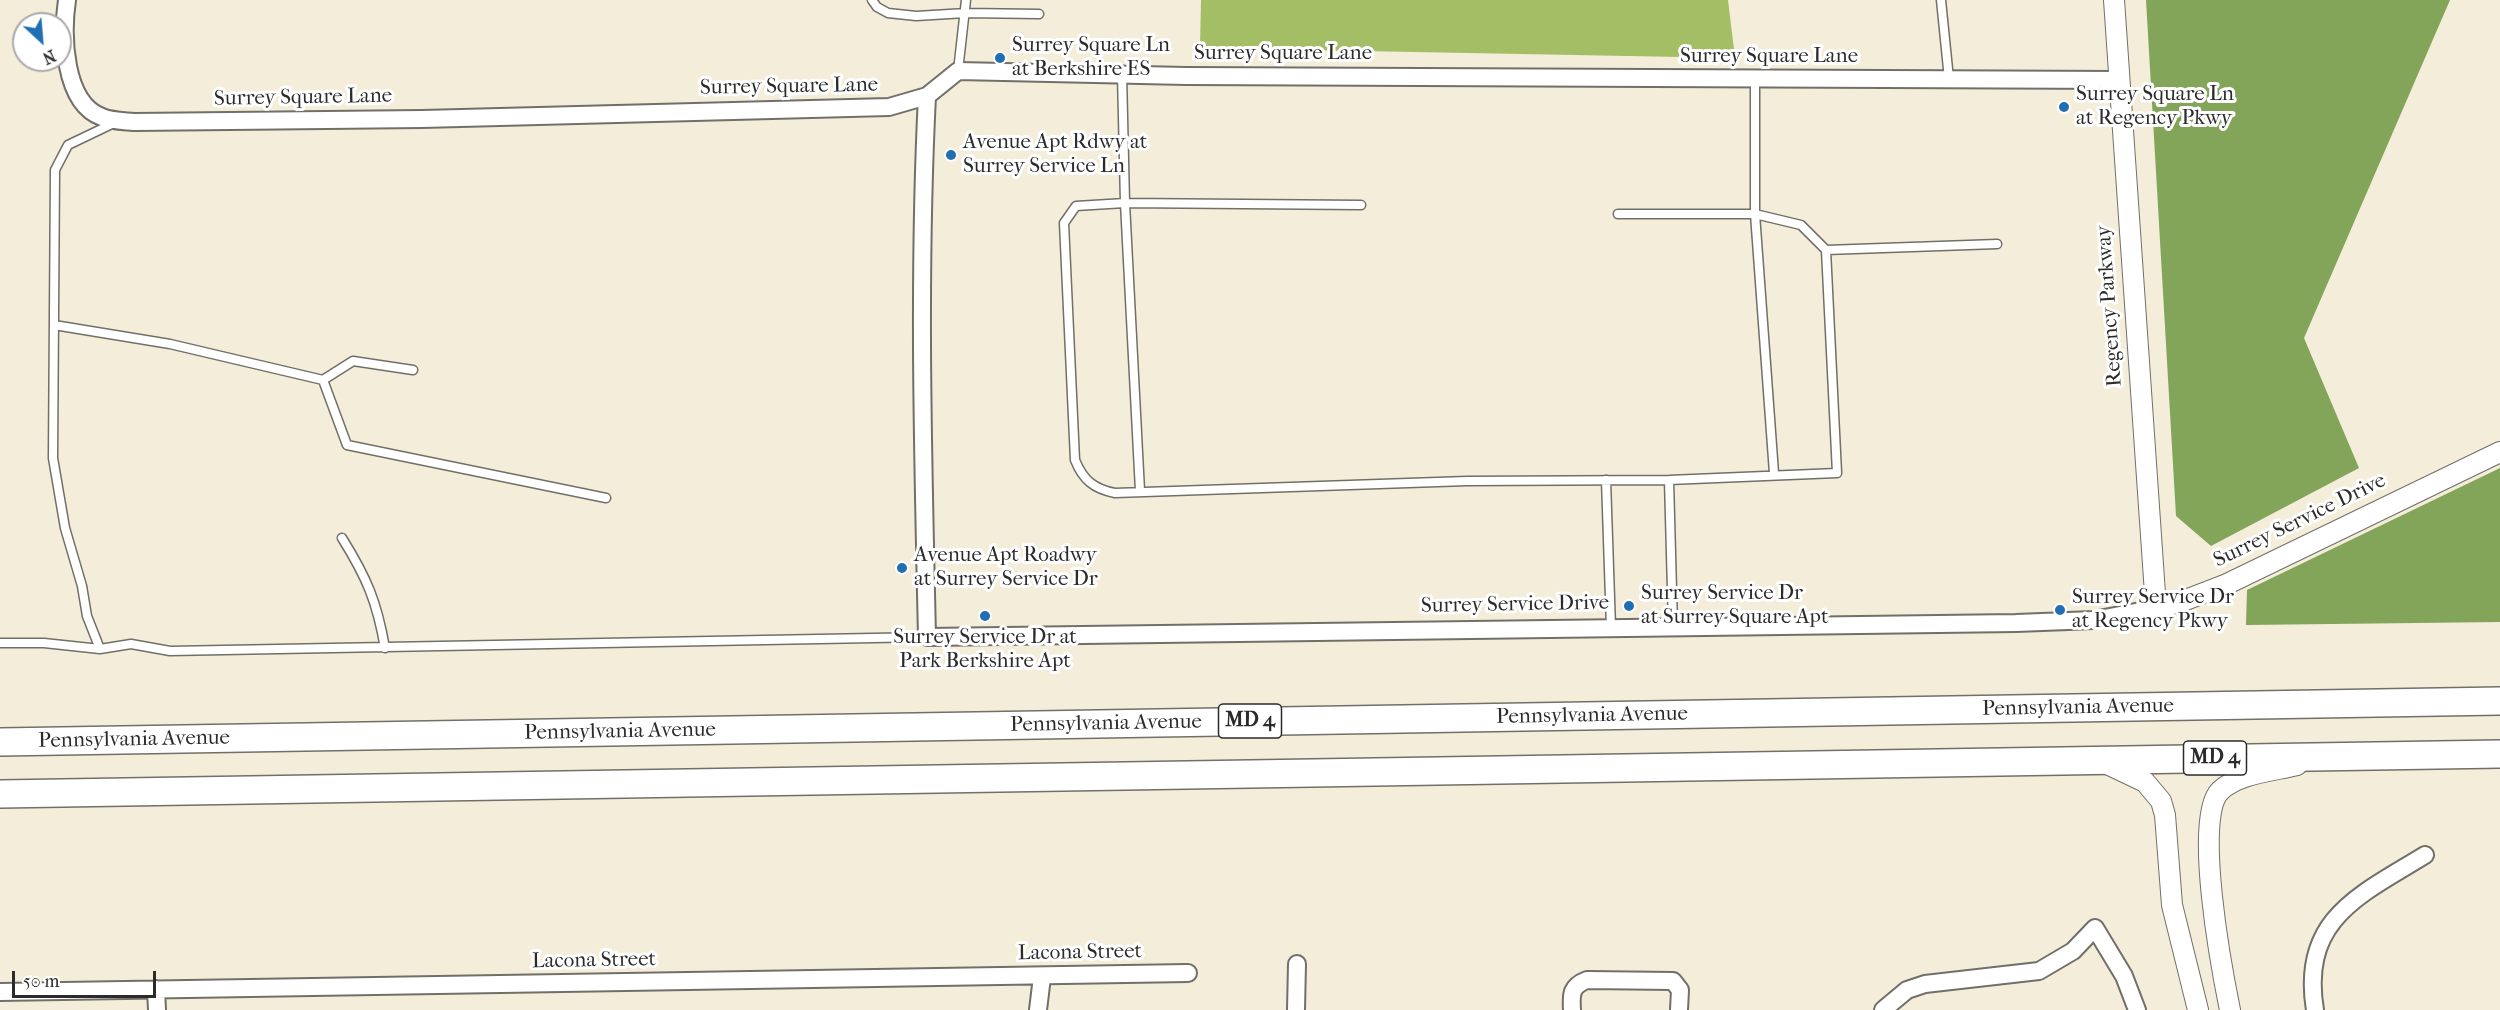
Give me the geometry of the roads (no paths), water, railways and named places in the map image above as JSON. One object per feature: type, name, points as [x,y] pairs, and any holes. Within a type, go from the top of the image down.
[{"type":"highway","name":"Pennsylvania Avenue","points":[[0,742],[2500,700]]},
{"type":"highway","name":"MD 4","points":[[0,795],[2500,754]]},
{"type":"street","name":"Surrey Square Lane","points":[[67,0],[64,18],[72,86],[78,99],[88,110],[102,117],[127,121],[422,119],[889,107],[927,96],[958,72],[1755,80],[2119,80]]},
{"type":"street","name":"Regency Parkway","points":[[2114,0],[2156,608]]},
{"type":"street","points":[[927,96],[922,216],[921,346],[927,637]]},
{"type":"street","name":"Surrey Service Drive","points":[[927,637],[2061,621],[2114,618],[2207,593],[2500,452]]},
{"type":"street","points":[[2230,1010],[2215,923],[2210,859],[2211,805],[2218,793],[2232,782],[2331,757]]},
{"type":"street","points":[[2099,760],[2145,782],[2161,801],[2165,815],[2172,905],[2198,1010]]},
{"type":"street","points":[[2315,1010],[2313,984],[2315,963],[2331,921],[2364,892],[2425,855]]},
{"type":"street","points":[[1882,1010],[1906,990],[1924,984],[2039,971],[2073,951],[2095,928],[2124,976],[2137,1010]]},
{"type":"street","points":[[1296,1010],[1297,964]]},
{"type":"street","name":"Lacona Street","points":[[0,992],[1188,973]]},
{"type":"street","points":[[1038,1010],[1042,977]]},
{"type":"street","points":[[1572,1010],[1571,992],[1575,986],[1587,980],[1673,981],[1680,990],[1679,1010]]},
{"type":"street","points":[[156,989],[157,1010]]},
{"type":"lane","points":[[872,0],[877,7],[888,13],[916,16],[966,13],[1040,14]]},
{"type":"lane","points":[[958,72],[966,0]]},
{"type":"lane","points":[[1941,0],[1949,79]]},
{"type":"lane","points":[[1122,74],[1125,203],[1140,491]]},
{"type":"lane","points":[[1755,80],[1755,214],[1774,473]]},
{"type":"lane","points":[[100,649],[87,616],[82,586],[65,528],[53,458],[55,170],[68,145],[127,121]]},
{"type":"lane","points":[[1361,205],[1125,203],[1076,206],[1064,223],[1075,460],[1081,474],[1097,489],[1115,493],[1467,481],[1670,480],[1774,473],[1838,473],[1826,250],[1801,225],[1755,214],[1618,214]]},
{"type":"lane","points":[[1826,250],[1997,244]]},
{"type":"lane","points":[[54,325],[170,344],[323,380],[352,361],[413,370]]},
{"type":"lane","points":[[323,380],[347,445],[606,498]]},
{"type":"lane","points":[[1606,480],[1611,628]]},
{"type":"lane","points":[[1670,480],[1673,627]]},
{"type":"lane","points":[[342,538],[361,569],[378,610],[385,648]]},
{"type":"lane","points":[[0,643],[44,643],[100,649],[131,644],[170,651],[927,637]]},
{"type":"place","name":"Surrey Square Ln at Berkshire ES","points":[[1000,58]]},
{"type":"place","name":"Surrey Square Ln at Regency Pkwy","points":[[2064,107]]},
{"type":"place","name":"Avenue Apt Rdwy at Surrey Service Ln","points":[[951,155]]},
{"type":"place","name":"Avenue Apt Roadwy at Surrey Service Dr","points":[[902,568]]},
{"type":"place","name":"Surrey Service Dr at Surrey Square Apt","points":[[1629,606]]},
{"type":"place","name":"Surrey Service Dr at Regency Pkwy","points":[[2060,610]]},
{"type":"place","name":"Surrey Service Dr at Park Berkshire Apt","points":[[985,616]]}]
